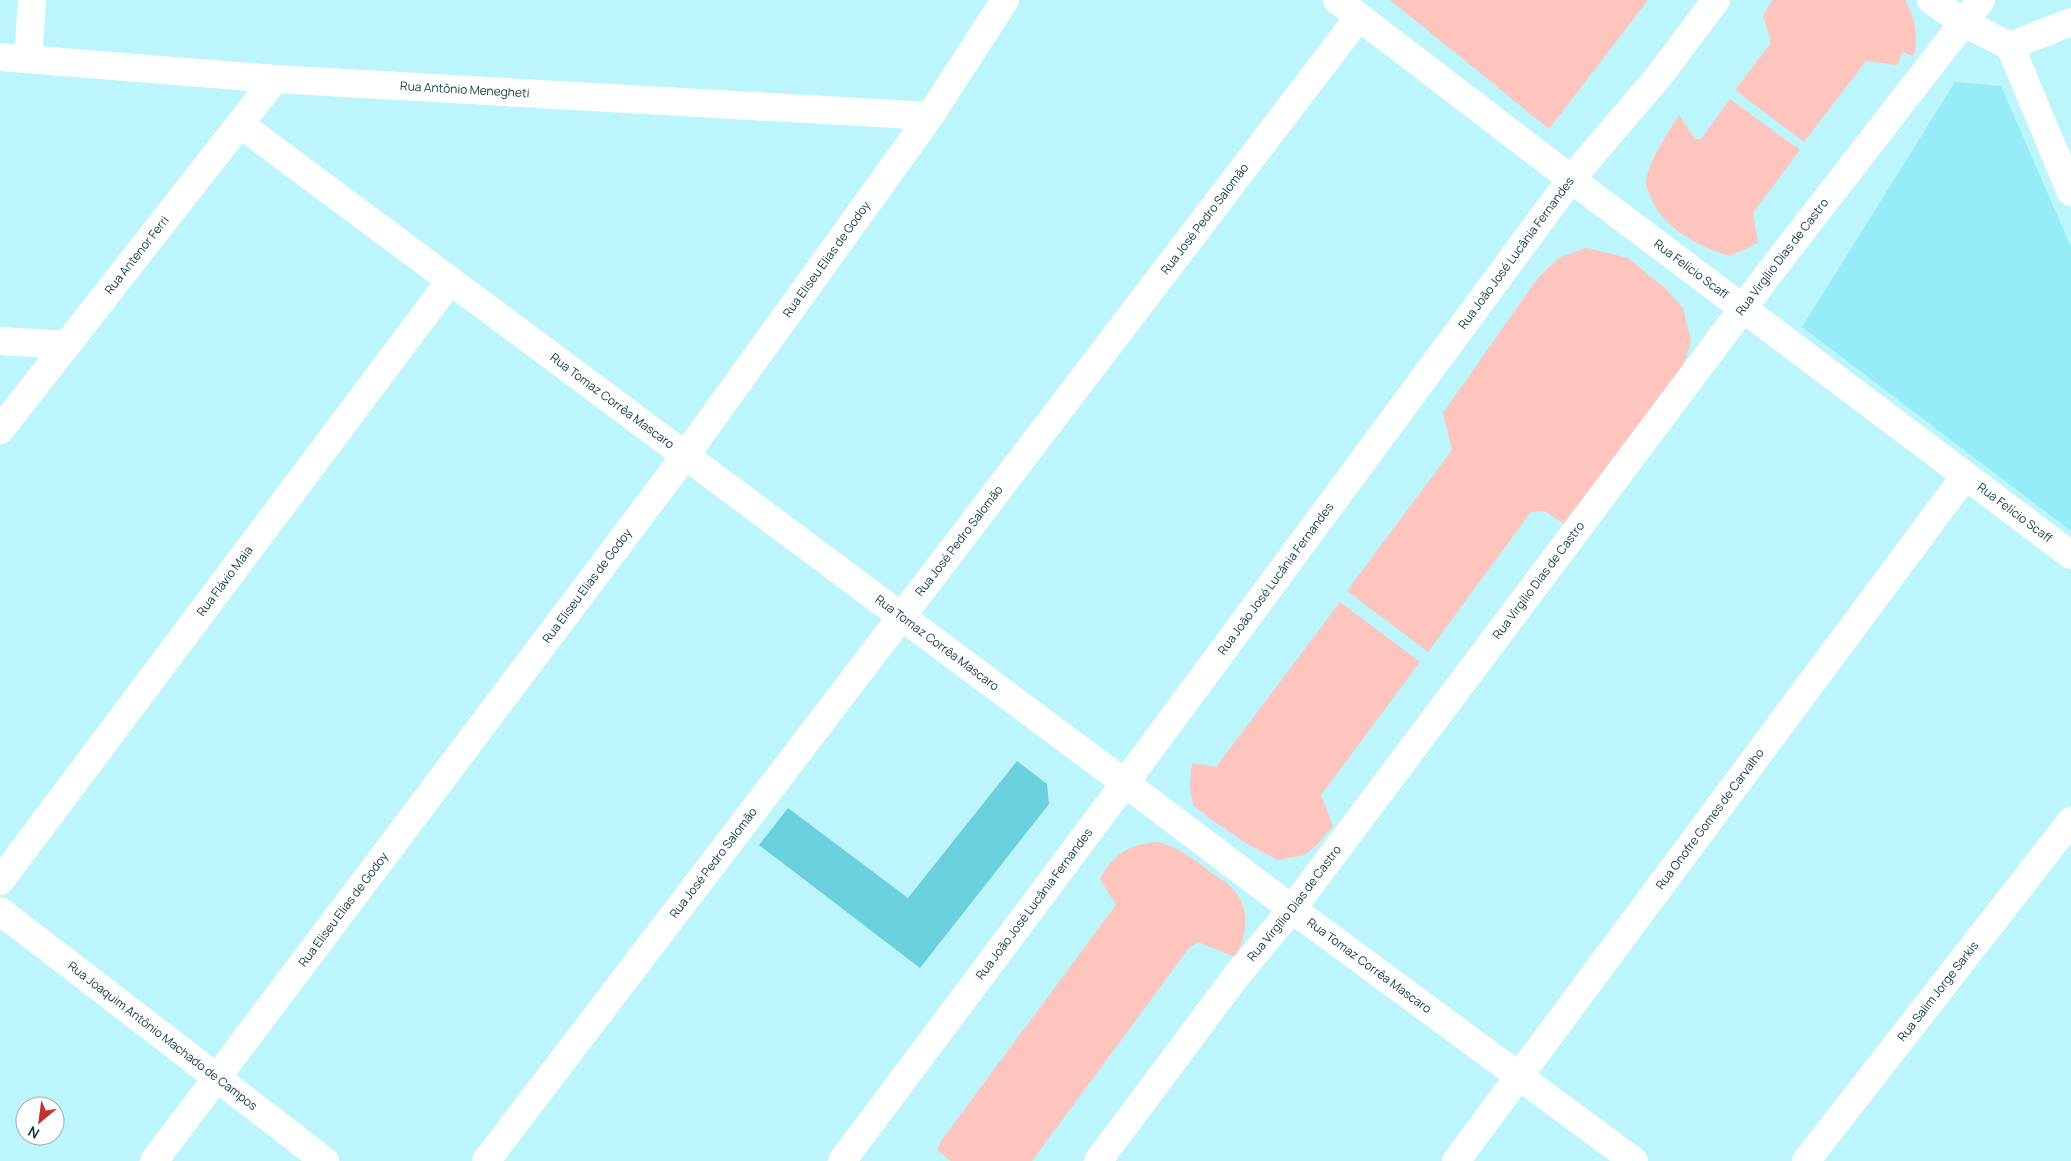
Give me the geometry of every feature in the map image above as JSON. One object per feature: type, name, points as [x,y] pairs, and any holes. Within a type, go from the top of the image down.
[{"type":"street","points":[[28,59],[32,0]]},
{"type":"street","name":"Rua Eliseu Elias de Godoy","points":[[154,1161],[685,456],[930,116],[1005,0]]},
{"type":"street","name":"Rua Felício Scaff","points":[[1337,0],[1744,310],[2071,555]]},
{"type":"street","name":"Rua João José Lucânia Fernandes","points":[[842,1161],[1125,783],[1571,179],[1659,76],[1716,0]]},
{"type":"street","points":[[1931,0],[1964,23],[2010,46],[2071,192]]},
{"type":"street","name":"Rua Virgílio Dias de Castro","points":[[1098,1161],[1237,975],[1292,909],[1744,310],[1777,263],[1981,0]]},
{"type":"street","name":"Rua José Pedro Salomão","points":[[486,1161],[1359,16]]},
{"type":"street","points":[[2010,46],[2071,22]]},
{"type":"street","name":"Rua Antônio Menegheti","points":[[0,57],[275,79],[930,116]]},
{"type":"street","name":"Rua Antenor Ferri","points":[[0,430],[275,79]]},
{"type":"street","name":"Rua Tomaz Corrêa Mascaro","points":[[240,124],[1292,909],[1634,1161]]},
{"type":"street","name":"Rua Flávio Maia","points":[[0,882],[450,281]]},
{"type":"street","points":[[0,341],[67,345]]},
{"type":"street","name":"Rua Onofre Gomes de Carvalho","points":[[1456,1161],[1965,476]]},
{"type":"street","name":"Rua Salim Jorge Sarkis","points":[[1806,1161],[2071,821]]},
{"type":"street","name":"Rua Joaquim Antônio Machado de Campos","points":[[0,911],[325,1161]]},
{"type":"shaded area","points":[[1390,0],[1648,0],[1549,129]]},
{"type":"shaded area","points":[[1771,0],[1905,0],[1915,26],[1915,53],[1912,56],[1903,52],[1897,65],[1866,61],[1804,142],[1735,90],[1771,43],[1763,16]]},
{"type":"shaded area","points":[[1955,82],[2001,86],[2071,247],[2071,531],[1802,327]]},
{"type":"shaded area","points":[[1730,99],[1800,150],[1753,213],[1758,243],[1730,256],[1694,241],[1672,226],[1655,206],[1646,182],[1648,171],[1655,155],[1679,115],[1695,139],[1701,139]]},
{"type":"shaded area","points":[[1586,248],[1628,258],[1666,289],[1683,308],[1691,341],[1682,369],[1564,524],[1545,511],[1531,512],[1428,652],[1347,591],[1452,450],[1443,413],[1538,278],[1559,258]]},
{"type":"shaded area","points":[[1340,602],[1420,662],[1321,795],[1333,826],[1318,844],[1305,855],[1278,860],[1249,845],[1193,805],[1190,785],[1192,763],[1216,767]]},
{"type":"shaded area","points":[[1159,842],[1191,858],[1228,884],[1239,897],[1243,905],[1245,923],[1242,940],[1235,957],[1198,942],[1189,948],[1032,1161],[951,1161],[937,1150],[941,1141],[1116,905],[1100,879],[1112,862],[1124,852],[1139,845]]},
{"type":"building","points":[[1017,761],[1047,784],[1049,804],[920,968],[759,845],[788,808],[908,898]]}]
